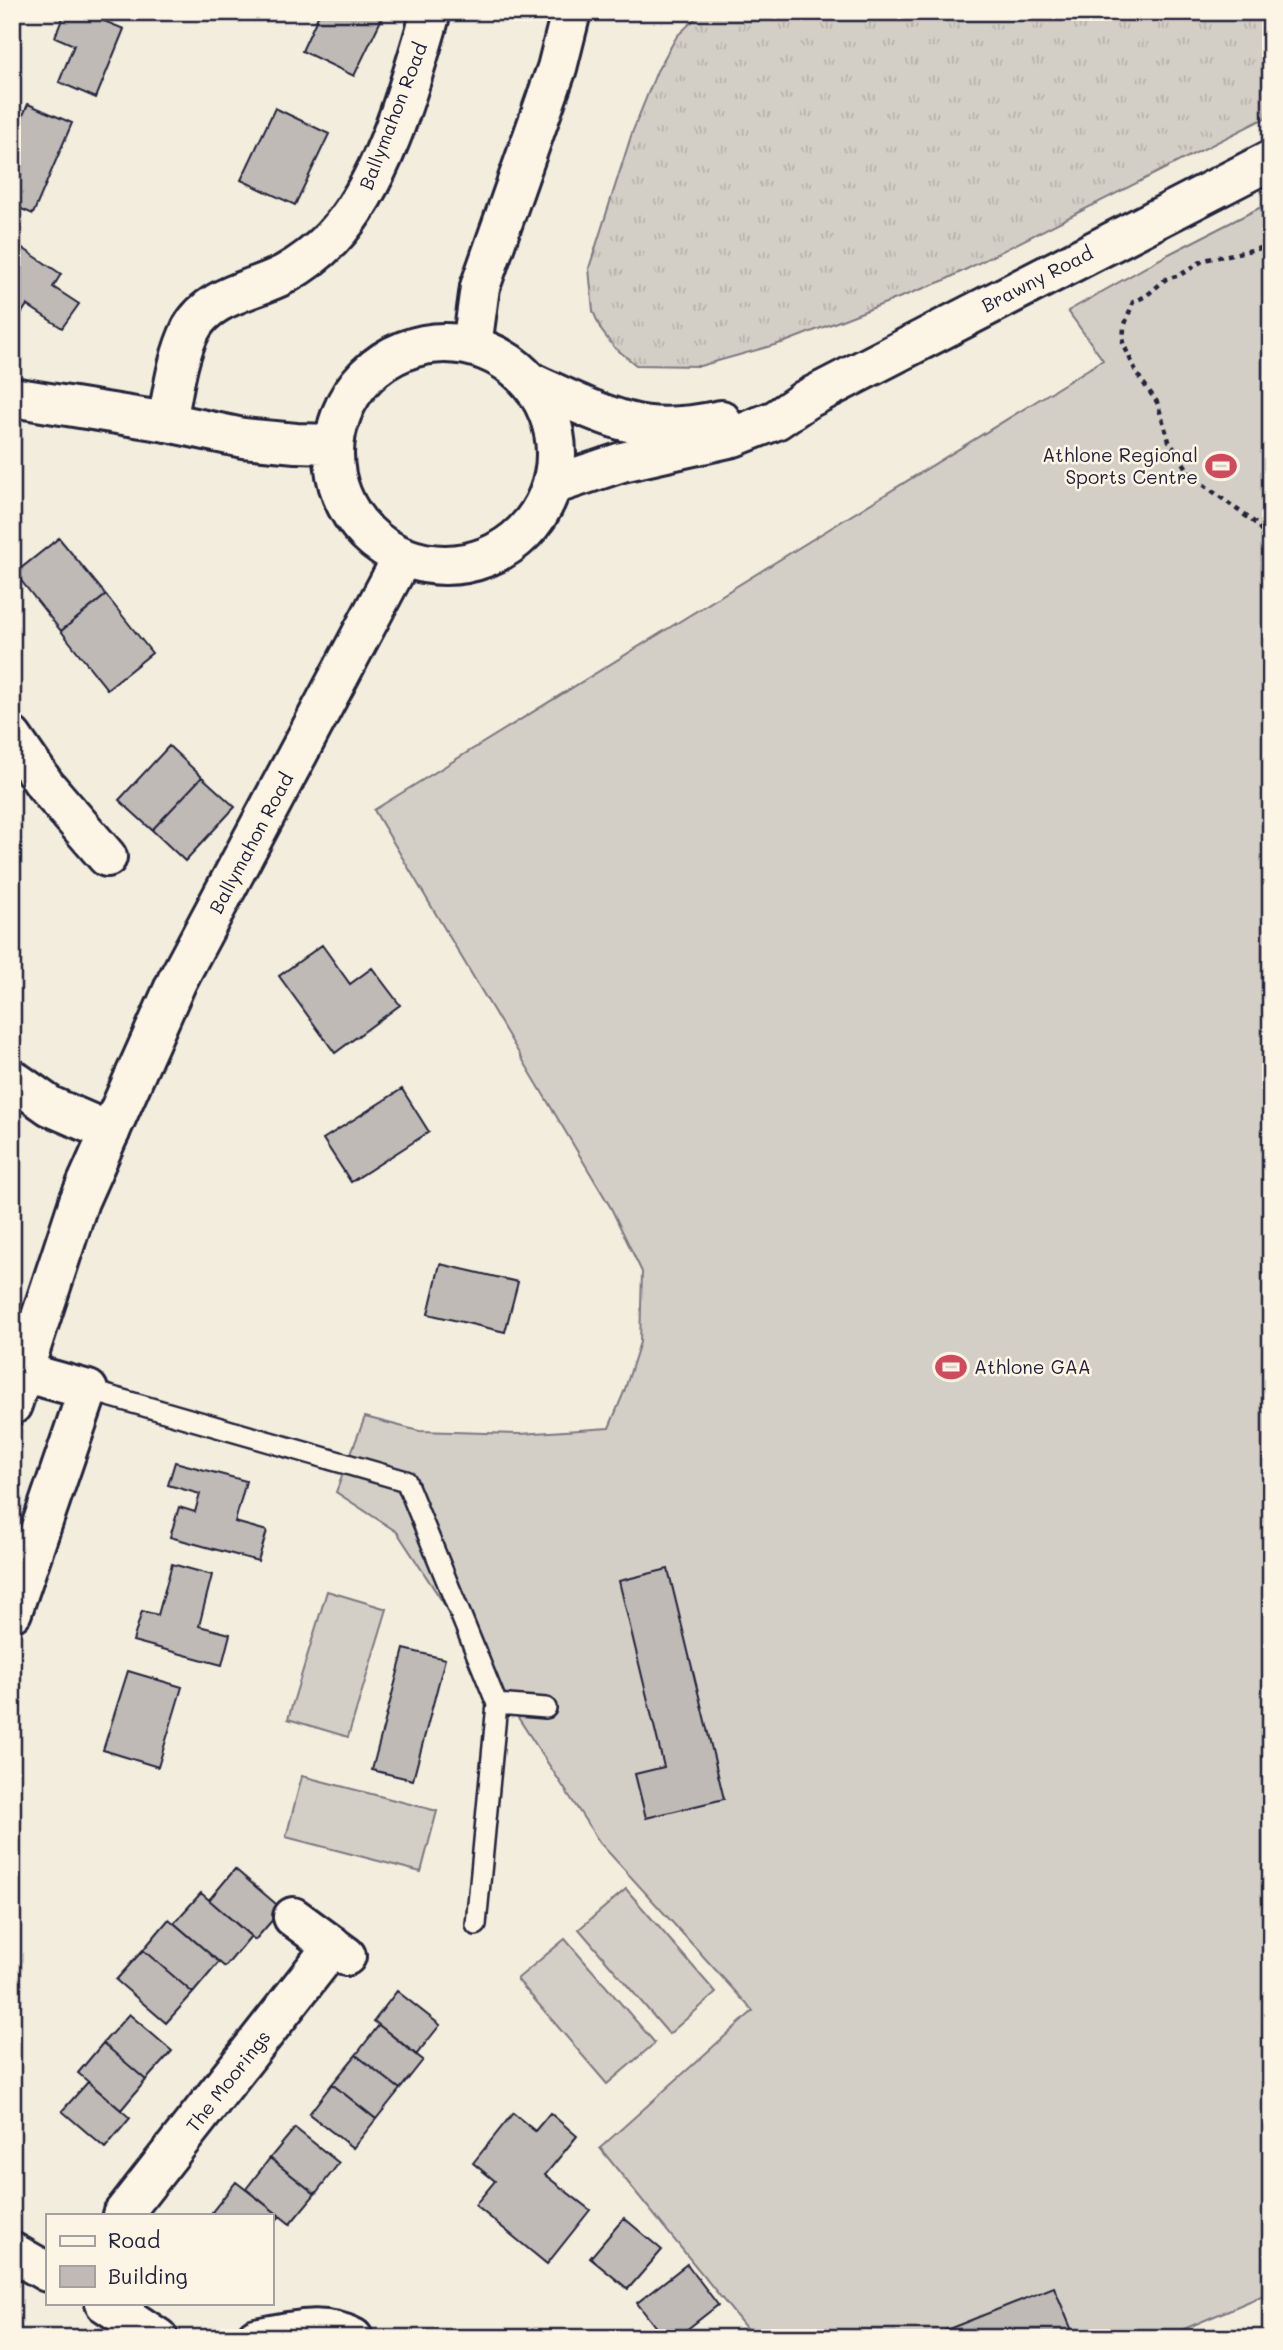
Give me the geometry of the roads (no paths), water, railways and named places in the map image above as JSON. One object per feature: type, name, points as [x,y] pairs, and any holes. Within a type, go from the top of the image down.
[{"type":"street","name":"Ballymahon Road","points":[[167,422],[180,361],[190,331],[199,317],[210,306],[285,274],[310,257],[331,239],[367,189],[410,82],[431,12]]},
{"type":"street","points":[[472,346],[480,287],[557,68],[572,12]]},
{"type":"street","name":"Brawny Road","points":[[552,485],[622,462],[733,437],[776,420],[805,400],[1271,160]]},
{"type":"street","points":[[433,343],[472,346],[505,360],[532,383],[550,414],[557,448],[552,485],[536,520],[510,546],[476,562],[451,565],[439,566],[402,558],[371,540],[348,512],[335,480],[333,444],[343,407],[365,375],[397,353],[433,343]]},
{"type":"street","name":"Brawny Road","points":[[532,383],[620,419],[647,425],[706,423],[805,400]]},
{"type":"street","points":[[12,397],[167,422],[243,438],[333,444]]},
{"type":"street","name":"Ballymahon Road","points":[[18,1389],[79,1200],[177,981],[402,558]]},
{"type":"street","points":[[12,737],[45,785],[107,857]]},
{"type":"street","points":[[12,1079],[50,1106],[110,1132]]},
{"type":"street","points":[[12,1612],[88,1390],[18,1389]]},
{"type":"street","name":"The Moorings","points":[[123,2214],[340,1951],[293,1917]]},
{"type":"street","points":[[12,2252],[46,2271]]},
{"type":"street","points":[[107,2304],[158,2338]]},
{"type":"street","points":[[256,2338],[318,2329],[334,2330],[354,2338]]},
{"type":"lane","points":[[88,1390],[406,1481],[497,1704],[476,1924]]},
{"type":"lane","points":[[497,1704],[546,1708]]},
{"type":"place","name":"Athlone Regional Sports Centre","points":[[1221,466]]},
{"type":"place","name":"Athlone GAA","points":[[951,1367]]}]
